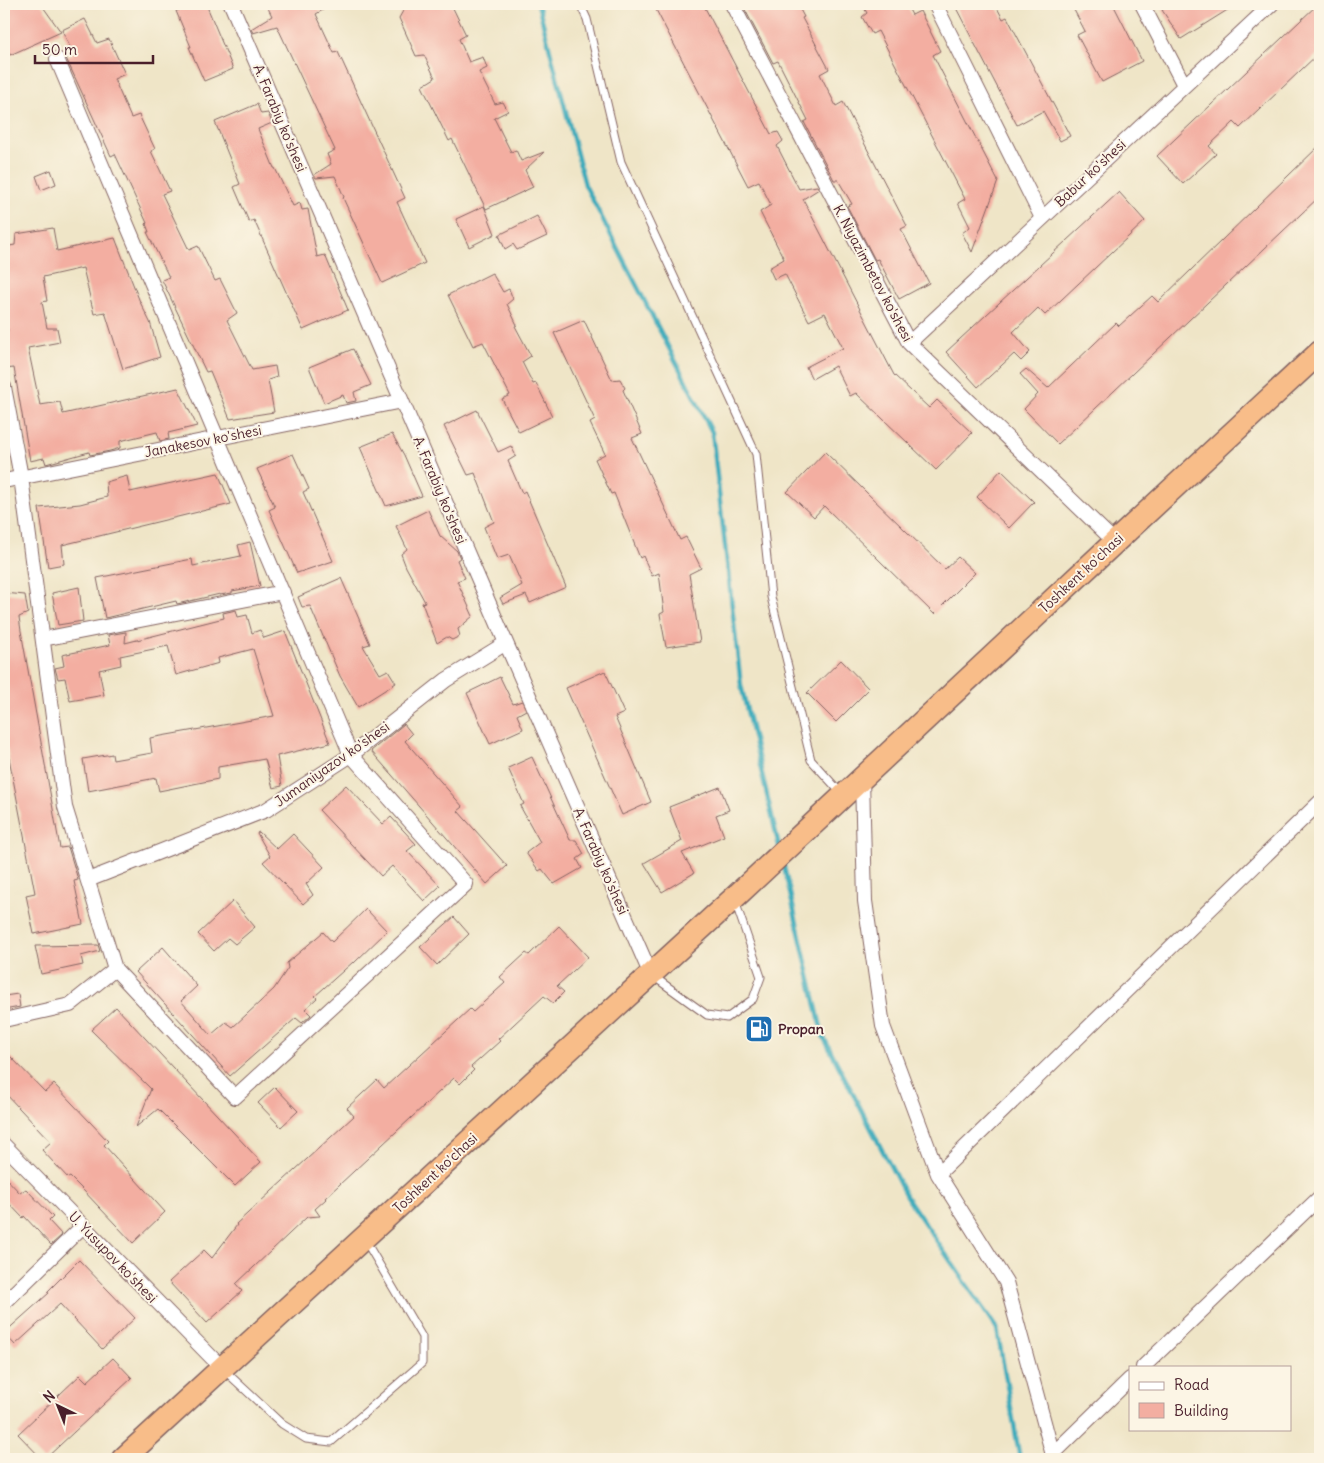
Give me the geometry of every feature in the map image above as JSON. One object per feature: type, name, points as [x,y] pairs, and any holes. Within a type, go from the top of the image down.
[{"type":"highway","name":"Toshkent ko'chasi","points":[[123,1459],[740,893],[1320,352]]},
{"type":"street","name":"A. Farabiy ko'shesi","points":[[231,4],[506,643],[651,974]]},
{"type":"street","name":"K. Niyazimbetov ko'shesi","points":[[732,4],[909,343],[1115,542]]},
{"type":"street","points":[[935,4],[1042,218]]},
{"type":"street","points":[[1142,4],[1184,85]]},
{"type":"street","name":"Babur ko'shesi","points":[[909,343],[1272,4]]},
{"type":"street","points":[[4,387],[21,477],[65,807],[115,968],[235,1097],[466,884],[351,755],[57,59]]},
{"type":"street","name":"Janakesov ko'shesi","points":[[4,480],[402,401]]},
{"type":"street","points":[[43,639],[283,592]]},
{"type":"street","name":"Jumaniyazov ko'shesi","points":[[88,880],[266,810],[351,755],[446,680],[506,643]]},
{"type":"street","points":[[862,778],[865,901],[883,1026],[938,1174],[1006,1282],[1054,1456],[1129,1380]]},
{"type":"street","points":[[938,1174],[1320,802]]},
{"type":"street","points":[[4,1020],[70,1004],[115,968]]},
{"type":"street","name":"U. Yusupov ko'shesi","points":[[4,1145],[222,1368]]},
{"type":"street","points":[[1144,1366],[1320,1197]]},
{"type":"street","points":[[4,1303],[83,1226]]},
{"type":"lane","points":[[580,4],[587,20],[621,162],[756,454],[771,597],[811,760],[844,796]]},
{"type":"lane","points":[[651,974],[707,1015],[728,1018],[752,999],[761,977],[740,893]]},
{"type":"lane","points":[[222,1368],[282,1424],[306,1440],[331,1442],[422,1363],[422,1337],[364,1238]]},
{"type":"building","points":[[4,4],[41,4],[61,32],[10,55],[4,42]]},
{"type":"building","points":[[176,4],[206,4],[233,69],[204,81],[189,47],[191,47],[176,11],[179,10]]},
{"type":"building","points":[[266,4],[333,4],[316,14],[334,53],[338,52],[405,198],[397,202],[425,263],[382,283],[343,198],[335,176],[316,178],[314,175],[331,164],[327,154],[335,150],[277,26],[253,33],[251,29],[272,16]]},
{"type":"building","points":[[407,4],[451,4],[466,35],[459,39],[469,62],[483,57],[487,68],[479,72],[495,104],[503,102],[508,111],[494,118],[511,152],[516,150],[521,161],[544,152],[525,170],[533,187],[486,209],[452,139],[449,141],[422,86],[435,78],[424,55],[416,56],[399,18]]},
{"type":"building","points":[[653,4],[703,4],[771,134],[778,132],[783,141],[777,146],[799,189],[817,186],[819,189],[803,199],[894,375],[929,408],[937,400],[972,433],[936,470],[856,393],[850,396],[835,366],[812,379],[806,367],[843,348],[825,313],[809,321],[785,274],[774,279],[769,268],[784,259],[760,212],[771,205],[759,181],[748,186]]},
{"type":"building","points":[[742,4],[797,4],[804,17],[802,18],[829,69],[820,74],[836,106],[843,102],[907,226],[901,229],[929,283],[899,299],[878,259],[875,260],[847,206],[852,204],[838,180],[834,180],[804,122],[808,120],[778,61],[773,63]]},
{"type":"building","points":[[862,4],[906,4],[912,15],[920,11],[940,51],[933,55],[998,181],[972,252],[962,233],[970,227],[958,203],[965,199],[878,31],[872,34],[862,17],[867,13]]},
{"type":"building","points":[[954,4],[995,4],[1003,19],[1007,17],[1070,136],[1060,141],[1043,111],[1017,125]]},
{"type":"building","points":[[1082,4],[1113,4],[1142,61],[1102,82],[1077,35],[1085,31],[1074,10]]},
{"type":"building","points":[[1172,4],[1237,4],[1181,39],[1162,10]]},
{"type":"building","points":[[1320,4],[1320,52],[1240,128],[1234,122],[1209,146],[1216,154],[1183,184],[1157,156]]},
{"type":"building","points":[[85,19],[97,43],[109,39],[125,74],[114,79],[131,118],[139,115],[155,149],[151,151],[170,191],[162,194],[189,250],[198,246],[215,281],[220,279],[237,313],[227,320],[252,370],[275,366],[277,377],[268,380],[274,412],[230,419],[210,371],[206,372],[162,280],[169,277],[147,232],[149,232],[147,223],[115,154],[111,156],[66,58],[73,54],[62,30]]},
{"type":"building","points":[[257,104],[261,114],[268,113],[272,123],[258,129],[274,168],[293,206],[300,203],[302,210],[308,209],[317,257],[325,255],[348,310],[303,330],[254,220],[249,222],[234,187],[240,184],[215,122]]},
{"type":"building","points":[[1320,145],[1320,196],[1058,444],[1024,409],[1038,394],[1020,374],[1026,369],[1048,388],[1116,323],[1119,326],[1152,296],[1158,302]]},
{"type":"building","points":[[51,170],[56,184],[41,190],[36,176]]},
{"type":"building","points":[[1119,192],[1145,221],[1045,315],[1038,308],[1013,332],[1030,352],[1021,361],[1014,354],[978,387],[946,352]]},
{"type":"building","points":[[484,206],[495,234],[469,247],[456,219]]},
{"type":"building","points":[[537,216],[547,236],[517,250],[513,244],[505,249],[499,235]]},
{"type":"building","points":[[53,228],[57,251],[115,238],[140,302],[150,322],[160,357],[123,369],[105,312],[94,314],[83,268],[43,277],[47,301],[42,302],[47,328],[57,328],[60,342],[28,348],[40,405],[60,402],[63,414],[178,388],[197,426],[168,433],[169,439],[160,441],[157,432],[120,441],[120,448],[110,451],[90,455],[89,452],[46,464],[44,458],[30,461],[14,368],[4,369],[4,332],[8,331],[4,309],[4,247],[15,245],[16,234]]},
{"type":"building","points":[[492,273],[503,292],[509,289],[513,299],[507,304],[517,325],[515,326],[531,356],[522,362],[533,384],[536,383],[552,416],[519,432],[502,399],[510,395],[483,342],[473,346],[448,295]]},
{"type":"building","points":[[584,320],[612,380],[620,379],[625,388],[623,390],[642,434],[632,438],[680,540],[686,537],[701,568],[689,574],[700,642],[666,647],[660,614],[664,612],[659,573],[652,576],[643,556],[640,558],[614,493],[611,494],[595,459],[605,454],[590,423],[595,420],[554,333]]},
{"type":"building","points":[[353,349],[371,385],[354,392],[356,401],[346,403],[343,395],[324,403],[309,367]]},
{"type":"building","points":[[477,410],[498,452],[511,446],[516,456],[508,461],[522,493],[525,491],[566,587],[530,603],[526,595],[503,604],[500,598],[522,585],[509,555],[497,559],[484,527],[494,522],[475,473],[468,475],[444,426]]},
{"type":"building","points":[[392,434],[404,455],[422,496],[386,506],[360,447]]},
{"type":"building","points":[[825,452],[945,569],[958,557],[975,573],[934,614],[824,506],[814,517],[787,492]]},
{"type":"building","points":[[293,454],[309,489],[303,492],[333,561],[297,573],[269,510],[275,507],[257,469]]},
{"type":"building","points":[[1001,470],[1034,502],[1009,528],[977,497]]},
{"type":"building","points":[[218,473],[231,504],[62,545],[64,564],[48,567],[39,508],[80,504],[107,497],[106,482],[127,476],[130,492]]},
{"type":"building","points":[[428,510],[440,536],[457,551],[460,558],[457,560],[465,578],[457,581],[473,616],[458,629],[460,636],[452,640],[447,637],[437,643],[422,603],[425,602],[401,554],[407,549],[396,526]]},
{"type":"building","points":[[250,542],[260,586],[177,604],[176,601],[105,618],[97,578],[192,559],[193,566],[241,556],[238,545]]},
{"type":"building","points":[[341,578],[370,644],[363,646],[380,674],[388,670],[396,683],[358,707],[340,676],[310,606],[302,607],[298,597]]},
{"type":"building","points":[[79,587],[83,621],[58,625],[52,593]]},
{"type":"building","points":[[4,593],[25,595],[28,613],[19,617],[21,631],[60,848],[68,847],[76,873],[78,880],[74,881],[83,924],[34,934],[26,895],[35,893],[4,732]]},
{"type":"building","points":[[236,610],[238,617],[247,615],[252,633],[260,630],[264,638],[285,631],[330,743],[277,756],[282,786],[273,788],[265,759],[218,767],[218,779],[159,791],[156,778],[88,791],[83,759],[112,754],[113,760],[152,753],[150,738],[274,716],[253,649],[218,658],[219,663],[176,675],[168,646],[120,656],[121,665],[99,670],[104,695],[70,701],[65,678],[58,679],[55,668],[64,666],[62,655],[110,645],[108,635],[126,632],[125,643],[224,618],[223,613]]},
{"type":"building","points":[[841,660],[869,689],[836,722],[807,693]]},
{"type":"building","points":[[605,671],[624,713],[615,717],[651,802],[622,815],[566,688]]},
{"type":"building","points":[[500,677],[513,704],[522,701],[526,710],[517,715],[523,729],[490,744],[467,693]]},
{"type":"building","points":[[404,724],[412,734],[405,741],[463,807],[458,811],[507,866],[487,884],[371,751]]},
{"type":"building","points":[[532,757],[570,840],[576,840],[584,854],[577,859],[582,868],[554,884],[542,869],[539,871],[526,853],[540,842],[520,806],[524,804],[508,768]]},
{"type":"building","points":[[346,785],[383,824],[391,817],[416,844],[407,851],[440,886],[424,901],[392,866],[381,876],[319,810]]},
{"type":"building","points":[[720,787],[729,810],[716,815],[724,836],[682,853],[694,873],[662,892],[644,863],[682,841],[669,807]]},
{"type":"building","points":[[259,832],[277,849],[293,834],[324,867],[306,884],[313,895],[303,904],[263,862],[270,856],[257,833]]},
{"type":"building","points":[[233,901],[255,927],[235,944],[228,938],[214,951],[198,934]]},
{"type":"building","points":[[366,909],[387,931],[354,963],[315,996],[317,998],[305,1009],[311,1015],[302,1023],[296,1018],[230,1076],[136,972],[163,947],[197,986],[181,1001],[211,1035],[226,1022],[233,1027],[274,989],[288,968],[287,963],[323,932],[332,942]]},
{"type":"building","points":[[454,917],[469,934],[437,965],[420,947]]},
{"type":"building","points":[[559,926],[588,957],[557,986],[564,992],[553,1003],[544,996],[498,1039],[500,1041],[471,1067],[474,1070],[460,1084],[454,1078],[325,1198],[315,1209],[320,1216],[307,1217],[236,1284],[242,1291],[207,1323],[169,1282],[204,1250],[212,1258],[236,1224],[354,1116],[347,1108],[377,1080],[384,1088],[470,1009],[473,1012],[505,983],[500,977],[526,953],[529,955]]},
{"type":"building","points":[[98,945],[100,951],[81,956],[83,965],[41,974],[35,946]]},
{"type":"building","points":[[18,994],[20,1007],[4,1010],[4,996]]},
{"type":"building","points":[[116,1007],[261,1162],[235,1186],[158,1109],[136,1127],[151,1089],[91,1030]]},
{"type":"building","points":[[10,1056],[45,1092],[54,1084],[108,1141],[104,1145],[165,1212],[133,1243],[42,1150],[51,1142],[4,1092],[4,1062]]},
{"type":"building","points":[[275,1087],[298,1111],[281,1127],[258,1103]]},
{"type":"building","points":[[4,1176],[20,1193],[26,1189],[53,1217],[49,1221],[62,1235],[51,1245],[4,1198]]},
{"type":"building","points":[[79,1260],[135,1318],[102,1349],[60,1304],[15,1345],[4,1333],[49,1293],[47,1292]]},
{"type":"building","points":[[113,1358],[132,1378],[45,1459],[42,1459],[18,1434],[80,1375],[87,1382]]},
{"type":"waterway","points":[[538,4],[585,185],[712,432],[741,685],[779,846]]},
{"type":"waterway","points":[[783,863],[823,1036],[906,1196],[997,1329],[1020,1459]]},
{"type":"place","name":"Propan","points":[[759,1029]]}]
